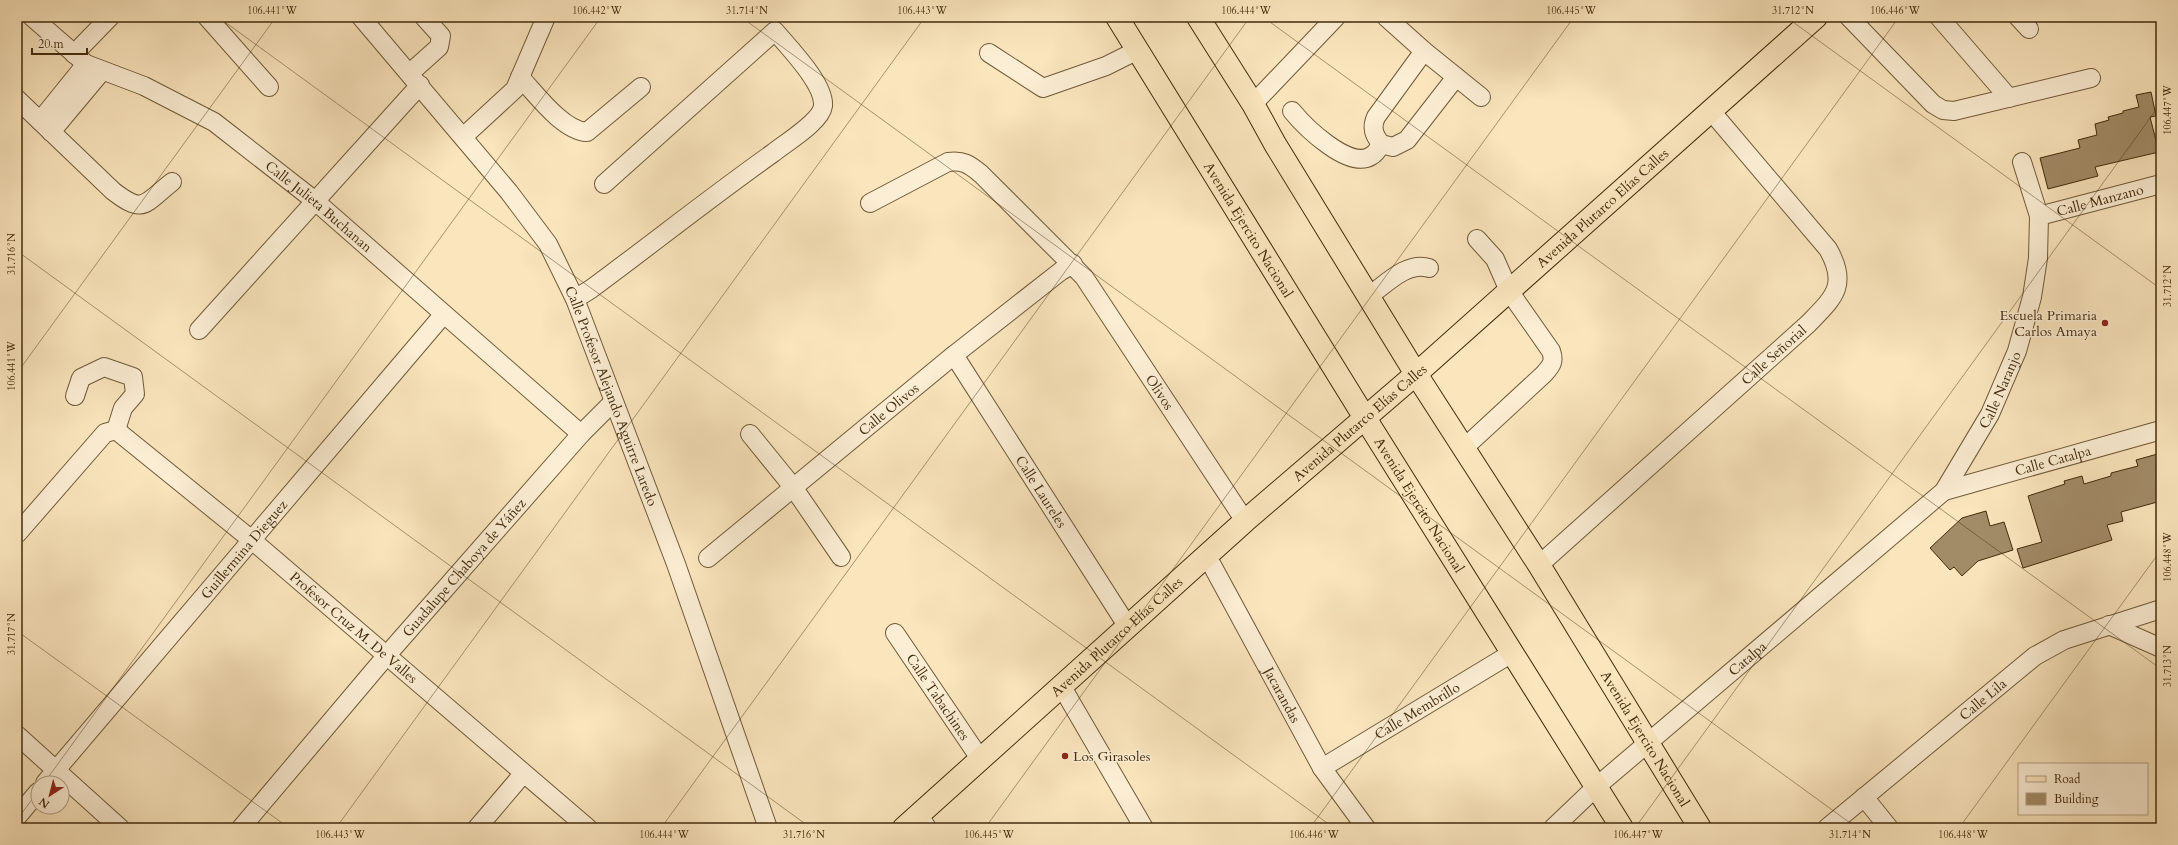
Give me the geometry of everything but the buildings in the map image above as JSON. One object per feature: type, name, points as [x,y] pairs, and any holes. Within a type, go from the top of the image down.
[{"type":"main road","name":"Avenida Ejercito Nacional","points":[[1117,17],[1365,418],[1622,828]]},
{"type":"main road","name":"Avenida Ejercito Nacional","points":[[1198,17],[1253,104],[1416,374],[1539,565],[1700,828]]},
{"type":"main road","name":"Avenida Plutarco Elías Calles","points":[[917,824],[981,760],[1245,521],[1416,374],[1816,17]]},
{"type":"street","name":"Calle Julieta Buchanan","points":[[32,17],[87,63],[144,86],[214,122],[314,200],[443,315],[581,434]]},
{"type":"street","points":[[46,126],[87,63],[110,17]]},
{"type":"street","points":[[207,17],[269,87]]},
{"type":"street","name":"Calle Profesor Alejando Aguirre Laredo","points":[[361,17],[509,192],[548,244],[574,299],[676,564],[768,828]]},
{"type":"street","points":[[199,330],[314,200],[415,79],[439,47],[441,36],[424,17]]},
{"type":"street","points":[[463,137],[502,103],[515,89],[533,42],[546,17]]},
{"type":"street","points":[[1253,104],[1336,17]]},
{"type":"street","points":[[1386,17],[1424,51],[1481,97]]},
{"type":"street","points":[[1849,17],[1933,104],[1943,110],[1954,111],[2091,78]]},
{"type":"street","points":[[1939,17],[2009,98]]},
{"type":"street","points":[[574,299],[591,289],[802,131],[818,116],[823,108],[823,98],[815,82],[775,31],[604,184]]},
{"type":"street","points":[[989,53],[1043,88],[1106,66],[1138,50]]},
{"type":"street","points":[[1424,51],[1376,117],[1373,124],[1374,132],[1381,144],[1393,147],[1408,140],[1456,77]]},
{"type":"street","points":[[520,77],[563,122],[578,132],[587,132],[641,87]]},
{"type":"street","points":[[17,99],[113,191],[130,204],[138,205],[146,203],[172,182]]},
{"type":"street","points":[[1292,111],[1312,132],[1353,158],[1372,156],[1381,144]]},
{"type":"street","name":"Calle Señorial","points":[[1539,565],[1808,324],[1826,305],[1836,289],[1839,276],[1837,265],[1828,249],[1711,111]]},
{"type":"street","name":"Olivos","points":[[870,203],[948,162],[960,160],[969,163],[1084,276],[1245,521]]},
{"type":"street","name":"Calle Naranjo","points":[[1944,491],[1990,414],[2017,351],[2032,297],[2038,258],[2039,216],[2022,162]]},
{"type":"street","name":"Calle Manzano","points":[[2039,216],[2161,184]]},
{"type":"street","points":[[1464,448],[1552,365],[1554,358],[1551,351],[1509,291],[1495,259],[1477,239]]},
{"type":"street","name":"Calle Olivos","points":[[708,558],[954,355],[1061,271],[1073,264]]},
{"type":"street","points":[[1369,296],[1408,268],[1421,265],[1429,268]]},
{"type":"street","name":"Guillermina Dieguez","points":[[52,775],[253,541],[443,315]]},
{"type":"street","name":"Calle Laureles","points":[[954,355],[1128,627]]},
{"type":"street","points":[[17,534],[105,433],[116,430],[123,408],[135,394],[133,377],[104,367],[81,378],[75,396]]},
{"type":"street","name":"Guadalupe Chaboya de Yáñez","points":[[241,828],[387,655],[581,434],[613,402]]},
{"type":"street","name":"Profesor Cruz M. De Valles","points":[[116,430],[253,541],[387,655],[523,774],[588,828]]},
{"type":"street","name":"Calle Catalpa","points":[[1944,491],[2161,430]]},
{"type":"street","points":[[750,434],[793,487],[841,556]]},
{"type":"street","name":"Catalpa","points":[[1553,828],[1596,787],[1649,744],[1944,491]]},
{"type":"street","name":"Jacarandas","points":[[1207,556],[1322,768],[1366,828]]},
{"type":"street","name":"Calle Lila","points":[[1827,828],[2035,656],[2064,640],[2161,609]]},
{"type":"street","points":[[2109,625],[2161,648]]},
{"type":"street","name":"Calle Tabachines","points":[[895,633],[981,760]]},
{"type":"street","name":"Calle Membrillo","points":[[1322,768],[1512,653]]},
{"type":"street","points":[[1062,687],[1144,828]]},
{"type":"street","points":[[17,735],[48,775]]},
{"type":"street","points":[[477,828],[523,774]]},
{"type":"street","points":[[70,792],[120,828]]},
{"type":"street","points":[[1864,797],[1889,828]]},
{"type":"street","points":[[17,816],[30,801]]},
{"type":"place","name":"Escuela Primaria Carlos Amaya","points":[[2105,323]]},
{"type":"place","name":"Los Girasoles","points":[[1065,756]]}]
